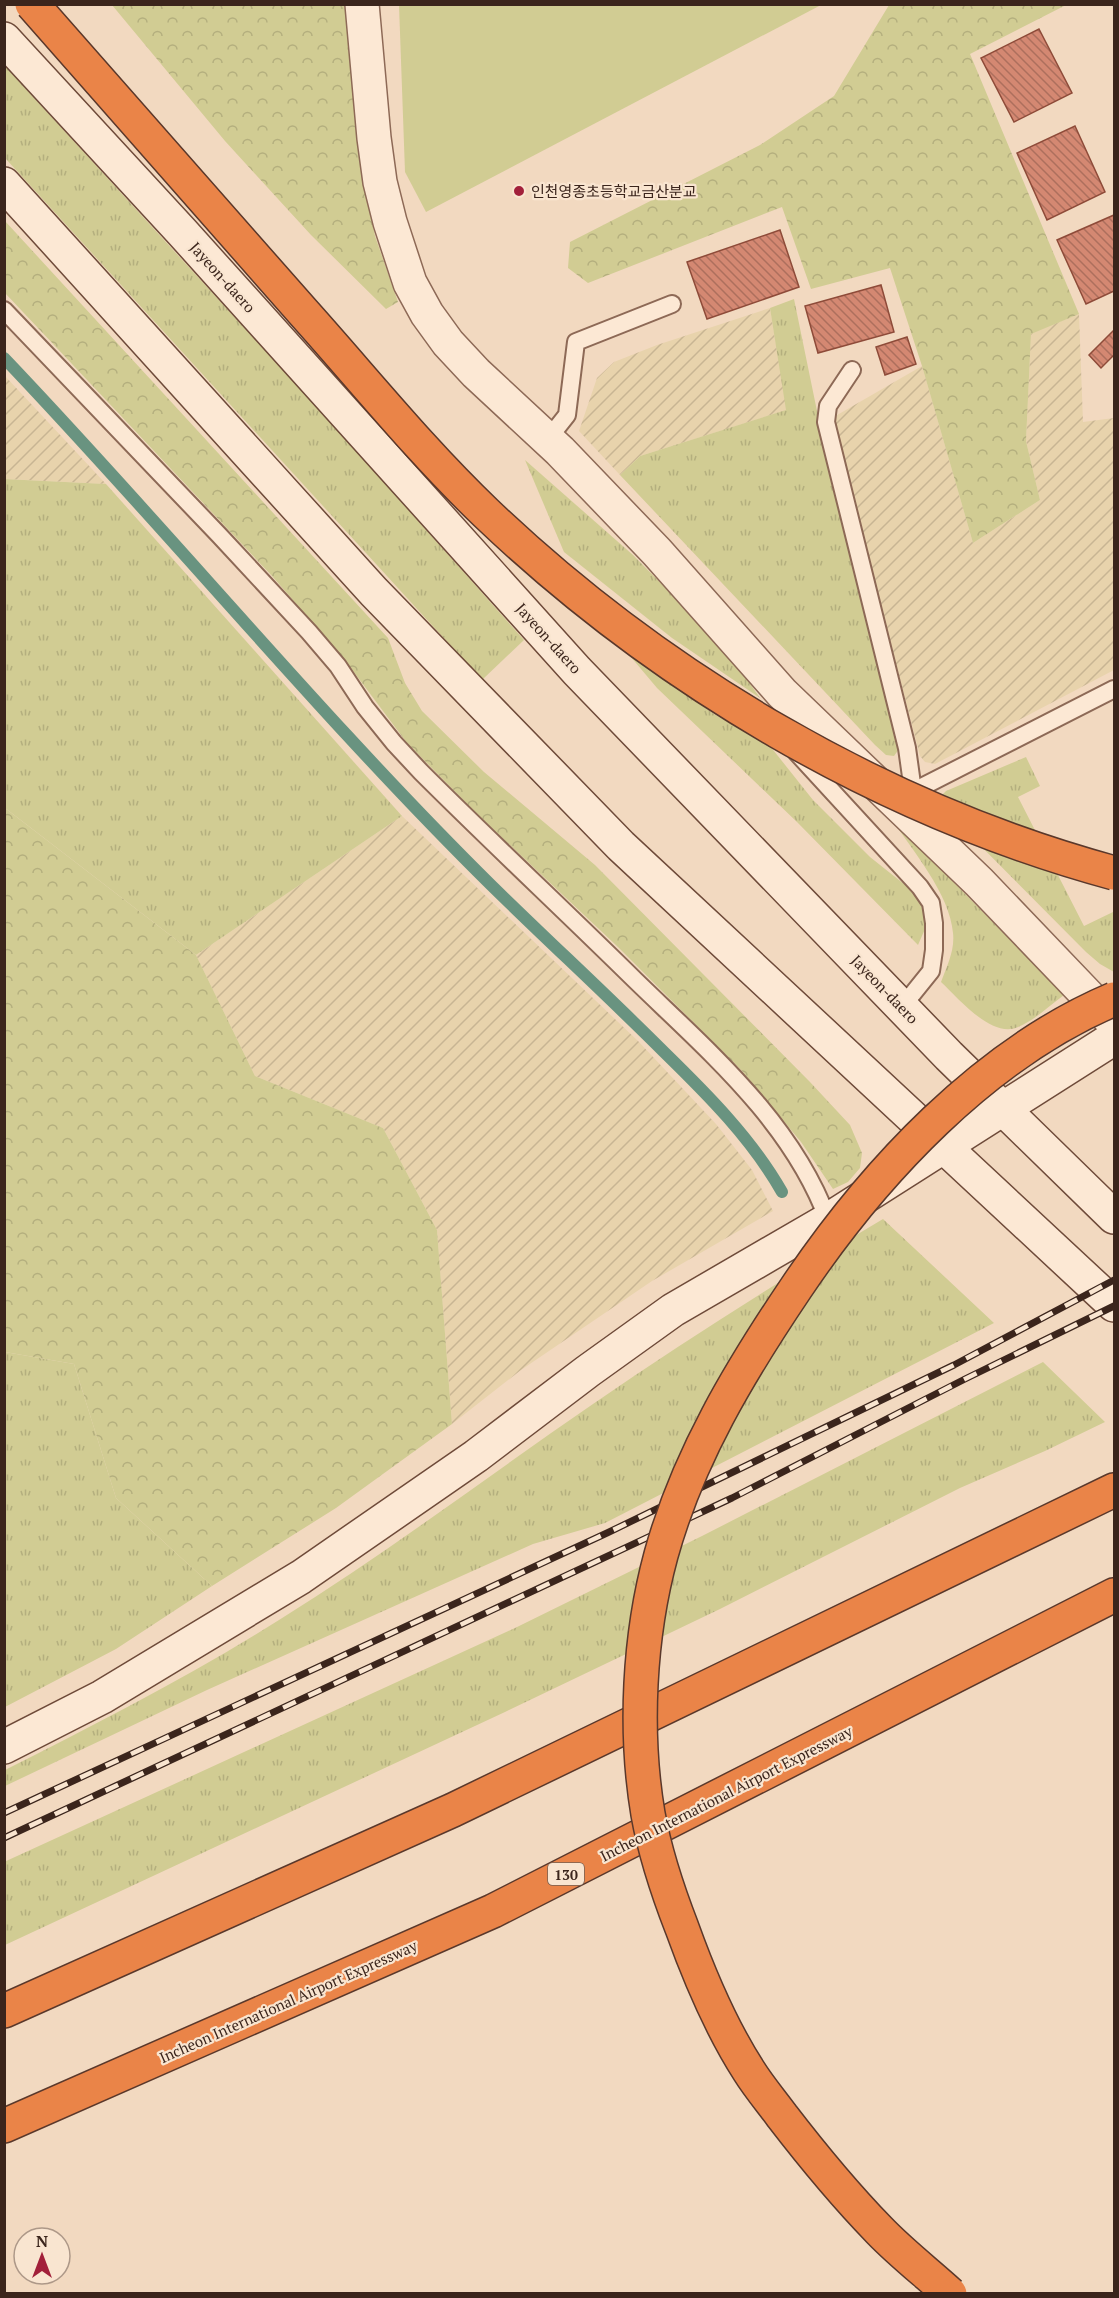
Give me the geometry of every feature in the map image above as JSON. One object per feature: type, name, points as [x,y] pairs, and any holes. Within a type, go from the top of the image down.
[{"type":"highway","points":[[32,4],[418,441],[485,512],[578,594],[702,684],[837,764],[930,810],[1009,840],[1114,873]]},
{"type":"highway","points":[[950,2294],[881,2232],[806,2147],[749,2072],[706,1993],[668,1891],[648,1815],[641,1699],[645,1635],[661,1555],[685,1486],[713,1421],[761,1340],[818,1255],[879,1180],[936,1119],[1002,1064],[1083,1012],[1114,999]]},
{"type":"highway","points":[[4,2011],[453,1810],[1114,1490]]},
{"type":"highway","name":"Incheon International Airport Expressway","points":[[4,2126],[493,1911],[1114,1595]]},
{"type":"main road","points":[[362,4],[380,182],[397,249],[410,284],[427,314],[448,343],[548,439],[657,552],[782,693],[904,796],[979,882],[1114,1023]]},
{"type":"main road","name":"Jayeon-daero","points":[[4,39],[190,240],[577,671],[1002,1109],[1114,1217]]},
{"type":"main road","points":[[4,184],[374,592],[621,846],[1114,1305]]},
{"type":"main road","points":[[4,1747],[102,1697],[301,1576],[476,1456],[673,1310],[828,1220],[1114,1038]]},
{"type":"lane","points":[[548,439],[567,415],[576,342],[672,304]]},
{"type":"lane","points":[[4,310],[295,617],[338,666],[365,707],[394,743],[421,772],[588,933],[752,1097],[810,1178],[828,1220]]},
{"type":"lane","points":[[852,370],[828,406],[826,422],[907,748],[904,796]]},
{"type":"lane","points":[[904,796],[1114,688]]},
{"type":"lane","points":[[782,693],[777,717],[783,737],[920,887],[931,903],[934,950],[931,971],[902,1007]]},
{"type":"shaded area","points":[[770,308],[787,410],[640,456],[620,475],[579,431],[597,378],[614,362],[657,345]]},
{"type":"shaded area","points":[[1079,314],[1083,422],[1114,418],[1114,670],[935,764],[925,762],[920,756],[832,418],[922,366],[973,543],[1040,500],[1026,441],[1031,333]]},
{"type":"shaded area","points":[[5,376],[106,484],[5,479]]},
{"type":"shaded area","points":[[402,816],[638,1041],[716,1124],[752,1170],[773,1211],[652,1281],[521,1370],[452,1424],[437,1230],[383,1128],[255,1076],[196,955]]},
{"type":"green space","points":[[399,4],[821,5],[426,212],[405,172]]},
{"type":"green space","points":[[112,5],[344,5],[349,24],[357,143],[375,236],[398,302],[386,309],[311,235],[225,141]]},
{"type":"green space","points":[[889,5],[1066,5],[970,54],[1079,314],[1031,334],[1026,441],[1040,500],[973,543],[922,366],[890,268],[811,289],[782,207],[588,283],[568,268],[570,242],[760,145],[834,96]]},
{"type":"green space","points":[[5,66],[325,416],[524,640],[482,680],[5,158]]},
{"type":"green space","points":[[5,221],[388,638],[405,683],[422,711],[484,772],[595,865],[850,1125],[862,1153],[860,1168],[848,1182],[833,1189],[801,1142],[742,1071],[618,947],[478,815],[407,743],[344,659],[272,576],[5,293]]},
{"type":"green space","points":[[794,299],[825,450],[899,749],[894,756],[886,755],[875,745],[620,475],[640,456],[786,410],[770,308]]},
{"type":"green space","points":[[525,460],[633,555],[726,649],[760,698],[672,638],[564,552]]},
{"type":"green space","points":[[4,479],[106,484],[402,816],[196,955],[5,808]]},
{"type":"green space","points":[[625,650],[714,714],[770,746],[813,800],[870,857],[909,888],[926,916],[925,929],[918,945],[797,822],[657,688]]},
{"type":"green space","points":[[1026,757],[1040,786],[1018,797],[1084,926],[1113,912],[1114,972],[1086,952],[944,809],[941,796],[946,791]]},
{"type":"green space","points":[[5,808],[196,955],[255,1076],[383,1128],[437,1230],[452,1424],[336,1508],[212,1586],[116,1498],[74,1364],[5,1352]]},
{"type":"green space","points":[[891,818],[1064,995],[1030,1021],[1008,1029],[997,1027],[976,1015],[941,982],[953,946],[950,918],[938,888]]},
{"type":"green space","points":[[883,1219],[994,1323],[605,1523],[533,1544],[207,1690],[5,1786],[5,1770],[178,1680],[279,1620],[398,1541],[664,1356]]},
{"type":"green space","points":[[5,1352],[74,1364],[116,1498],[212,1586],[116,1649],[5,1707]]},
{"type":"green space","points":[[1043,1362],[1105,1422],[960,1488],[720,1609],[505,1712],[5,1945],[4,1862],[515,1628],[702,1536]]},
{"type":"building","points":[[1039,29],[1072,93],[1014,122],[981,58]]},
{"type":"building","points":[[1075,126],[1105,192],[1047,220],[1017,153]]},
{"type":"building","points":[[1114,215],[1114,291],[1086,304],[1057,240]]},
{"type":"building","points":[[780,230],[799,287],[707,319],[687,262]]},
{"type":"building","points":[[881,285],[894,332],[818,353],[805,306]]},
{"type":"building","points":[[1114,330],[1114,355],[1101,368],[1089,355]]},
{"type":"building","points":[[907,337],[916,364],[885,375],[876,347]]},
{"type":"waterway","points":[[4,358],[366,756],[491,885],[643,1031],[712,1101],[743,1135],[782,1192]]},
{"type":"railway","points":[[4,1813],[607,1533],[954,1365],[1114,1280]]},
{"type":"railway","points":[[4,1838],[732,1498],[1114,1306]]},
{"type":"place","name":"인천영종초등학교금산분교","points":[[519,191]]}]
